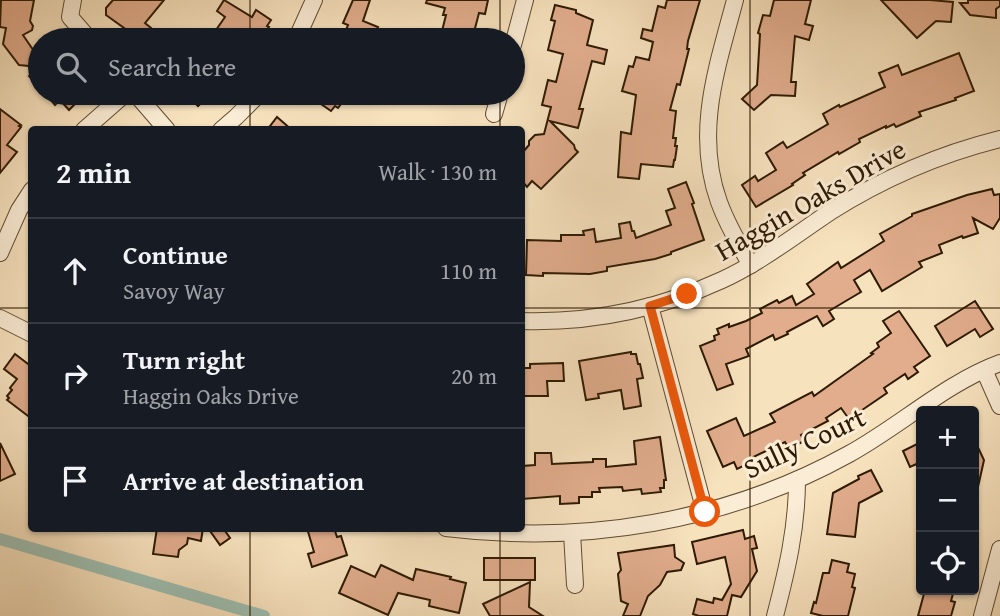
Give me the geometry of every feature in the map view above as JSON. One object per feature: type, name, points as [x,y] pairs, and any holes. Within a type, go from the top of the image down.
[{"type":"street","points":[[73,0],[70,17],[80,28]]},
{"type":"street","points":[[301,28],[314,0]]},
{"type":"street","points":[[518,28],[525,0]]},
{"type":"street","points":[[735,0],[713,80],[708,109],[708,142],[718,200],[751,265]]},
{"type":"street","points":[[89,126],[112,105]]},
{"type":"street","points":[[145,105],[164,126]]},
{"type":"street","points":[[226,126],[248,105]]},
{"type":"street","points":[[494,114],[497,105]]},
{"type":"street","name":"Haggin Oaks Drive","points":[[525,321],[611,315],[687,294],[723,280],[751,265],[866,191],[938,158],[1000,139]]},
{"type":"street","points":[[0,253],[28,196]]},
{"type":"street","points":[[650,306],[705,512]]},
{"type":"street","points":[[0,318],[28,332]]},
{"type":"street","name":"Sully Court","points":[[492,532],[572,534],[629,527],[705,512],[760,495],[797,480],[858,449],[888,432],[951,388],[1000,363]]},
{"type":"street","points":[[984,370],[1000,405]]},
{"type":"street","points":[[775,616],[794,534],[797,480]]},
{"type":"street","points":[[572,534],[575,585]]},
{"type":"street","points":[[982,616],[1000,549]]},
{"type":"building","points":[[1,0],[34,0],[30,21],[32,28],[28,28],[28,32],[23,35],[28,42],[28,66],[19,65],[3,44],[6,28],[0,27]]},
{"type":"building","points":[[113,0],[164,0],[145,23],[151,28],[124,28],[106,15],[106,8]]},
{"type":"building","points":[[224,0],[252,17],[256,10],[271,20],[268,28],[217,28],[225,17],[217,11]]},
{"type":"building","points":[[353,0],[370,0],[363,21],[378,28],[347,28],[348,25],[343,23]]},
{"type":"building","points":[[427,0],[488,0],[485,14],[479,13],[475,28],[443,28],[445,8],[426,3]]},
{"type":"building","points":[[667,0],[700,0],[688,41],[689,49],[680,85],[677,84],[670,110],[676,111],[673,138],[676,138],[677,146],[675,160],[673,167],[641,164],[639,179],[618,177],[621,132],[631,134],[636,95],[622,91],[629,66],[633,67],[636,57],[649,60],[653,42],[641,38],[643,29],[652,31],[658,6],[665,8]]},
{"type":"building","points":[[774,0],[811,0],[805,24],[813,26],[809,40],[795,36],[791,82],[796,82],[795,96],[771,95],[754,110],[742,99],[757,85],[758,33],[763,15],[770,16]]},
{"type":"building","points":[[881,0],[953,2],[951,22],[936,21],[917,38]]},
{"type":"building","points":[[968,0],[1000,0],[996,18],[970,15],[960,3],[968,3]]},
{"type":"building","points":[[555,5],[576,10],[576,13],[593,20],[587,45],[607,50],[604,64],[592,61],[579,109],[583,109],[578,128],[550,121],[578,152],[541,189],[532,181],[527,187],[525,185],[525,150],[535,135],[544,134],[551,107],[542,105],[548,80],[556,82],[563,54],[548,50],[555,21],[551,20]]},
{"type":"building","points":[[959,53],[974,91],[919,112],[921,116],[896,127],[894,124],[886,126],[859,139],[860,142],[803,173],[805,175],[793,185],[756,207],[742,185],[755,176],[758,181],[776,170],[766,153],[783,142],[787,148],[828,124],[823,114],[839,105],[840,107],[885,87],[879,73],[898,65],[902,75]]},
{"type":"building","points":[[322,105],[340,105],[338,108],[335,106],[331,111]]},
{"type":"building","points":[[0,109],[21,127],[7,145],[17,152],[0,173]]},
{"type":"building","points":[[277,117],[287,126],[270,126]]},
{"type":"building","points":[[686,182],[704,240],[655,259],[607,267],[607,271],[590,274],[526,275],[527,240],[561,241],[561,235],[584,235],[583,231],[594,229],[596,242],[621,238],[619,224],[630,222],[636,238],[671,225],[666,211],[675,208],[668,189]]},
{"type":"building","points":[[992,189],[994,195],[1000,194],[1000,218],[993,229],[973,218],[978,233],[939,245],[942,253],[919,262],[922,267],[882,291],[870,270],[854,280],[861,292],[829,311],[834,319],[823,326],[817,316],[787,332],[788,334],[775,340],[773,335],[746,349],[749,356],[726,364],[733,384],[717,390],[700,346],[715,340],[714,336],[719,334],[717,329],[746,321],[762,313],[760,309],[777,300],[779,303],[792,296],[796,305],[814,294],[807,284],[838,262],[841,268],[884,241],[880,234],[912,214]]},
{"type":"building","points":[[975,301],[993,329],[980,337],[975,329],[947,346],[935,326]]},
{"type":"building","points":[[899,311],[930,356],[914,367],[918,372],[908,379],[905,374],[884,388],[887,393],[849,419],[841,408],[826,418],[828,421],[801,435],[804,441],[789,449],[785,442],[749,459],[750,463],[737,469],[734,462],[723,467],[707,431],[736,418],[744,436],[775,422],[770,414],[812,392],[814,396],[873,354],[871,353],[879,347],[877,343],[891,333],[883,321]]},
{"type":"building","points":[[631,352],[636,354],[643,378],[637,379],[641,406],[624,409],[621,390],[598,394],[599,398],[586,400],[579,361]]},
{"type":"building","points":[[15,354],[28,364],[28,416],[7,400],[12,390],[10,388],[17,379],[4,369]]},
{"type":"building","points":[[563,363],[564,381],[547,381],[548,396],[525,396],[525,368],[530,368],[530,364]]},
{"type":"building","points":[[660,437],[666,480],[664,488],[660,488],[661,492],[642,494],[641,489],[623,491],[622,487],[599,488],[600,492],[592,492],[592,497],[579,497],[579,503],[560,504],[560,496],[525,499],[525,466],[535,465],[535,453],[551,453],[552,464],[606,459],[606,467],[636,464],[634,441]]},
{"type":"building","points":[[0,443],[15,474],[0,481]]},
{"type":"building","points":[[916,444],[916,464],[910,467],[903,451]]},
{"type":"building","points":[[979,450],[984,460],[979,482]]},
{"type":"building","points":[[871,470],[882,491],[859,503],[855,537],[827,534],[833,493]]},
{"type":"building","points":[[743,530],[745,539],[754,536],[757,548],[752,549],[757,571],[741,597],[732,595],[727,616],[693,614],[697,599],[713,603],[714,598],[722,600],[731,584],[725,557],[697,564],[692,542]]},
{"type":"building","points":[[156,532],[202,532],[201,541],[188,538],[187,544],[179,550],[178,557],[153,554]]},
{"type":"building","points":[[211,532],[226,532],[230,538],[220,545]]},
{"type":"building","points":[[308,532],[335,532],[337,537],[341,536],[347,555],[312,567],[308,554],[314,552]]},
{"type":"building","points":[[674,545],[675,557],[684,563],[681,570],[667,572],[660,585],[648,596],[640,616],[623,616],[628,604],[621,601],[618,553]]},
{"type":"building","points":[[484,558],[535,558],[535,580],[484,580]]},
{"type":"building","points":[[832,560],[849,564],[847,572],[855,574],[852,587],[855,588],[848,616],[811,613],[823,573],[829,573]]},
{"type":"building","points":[[381,565],[413,580],[416,569],[466,583],[459,613],[429,606],[430,600],[398,593],[388,615],[339,593],[351,566],[375,577]]},
{"type":"building","points":[[530,582],[529,607],[543,616],[490,616],[483,604]]},
{"type":"building","points":[[924,595],[953,595],[951,601],[955,602],[951,616],[918,616]]},
{"type":"waterway","points":[[0,539],[264,616]]},
{"type":"route","points":[[687,294],[650,306],[705,512]]}]
